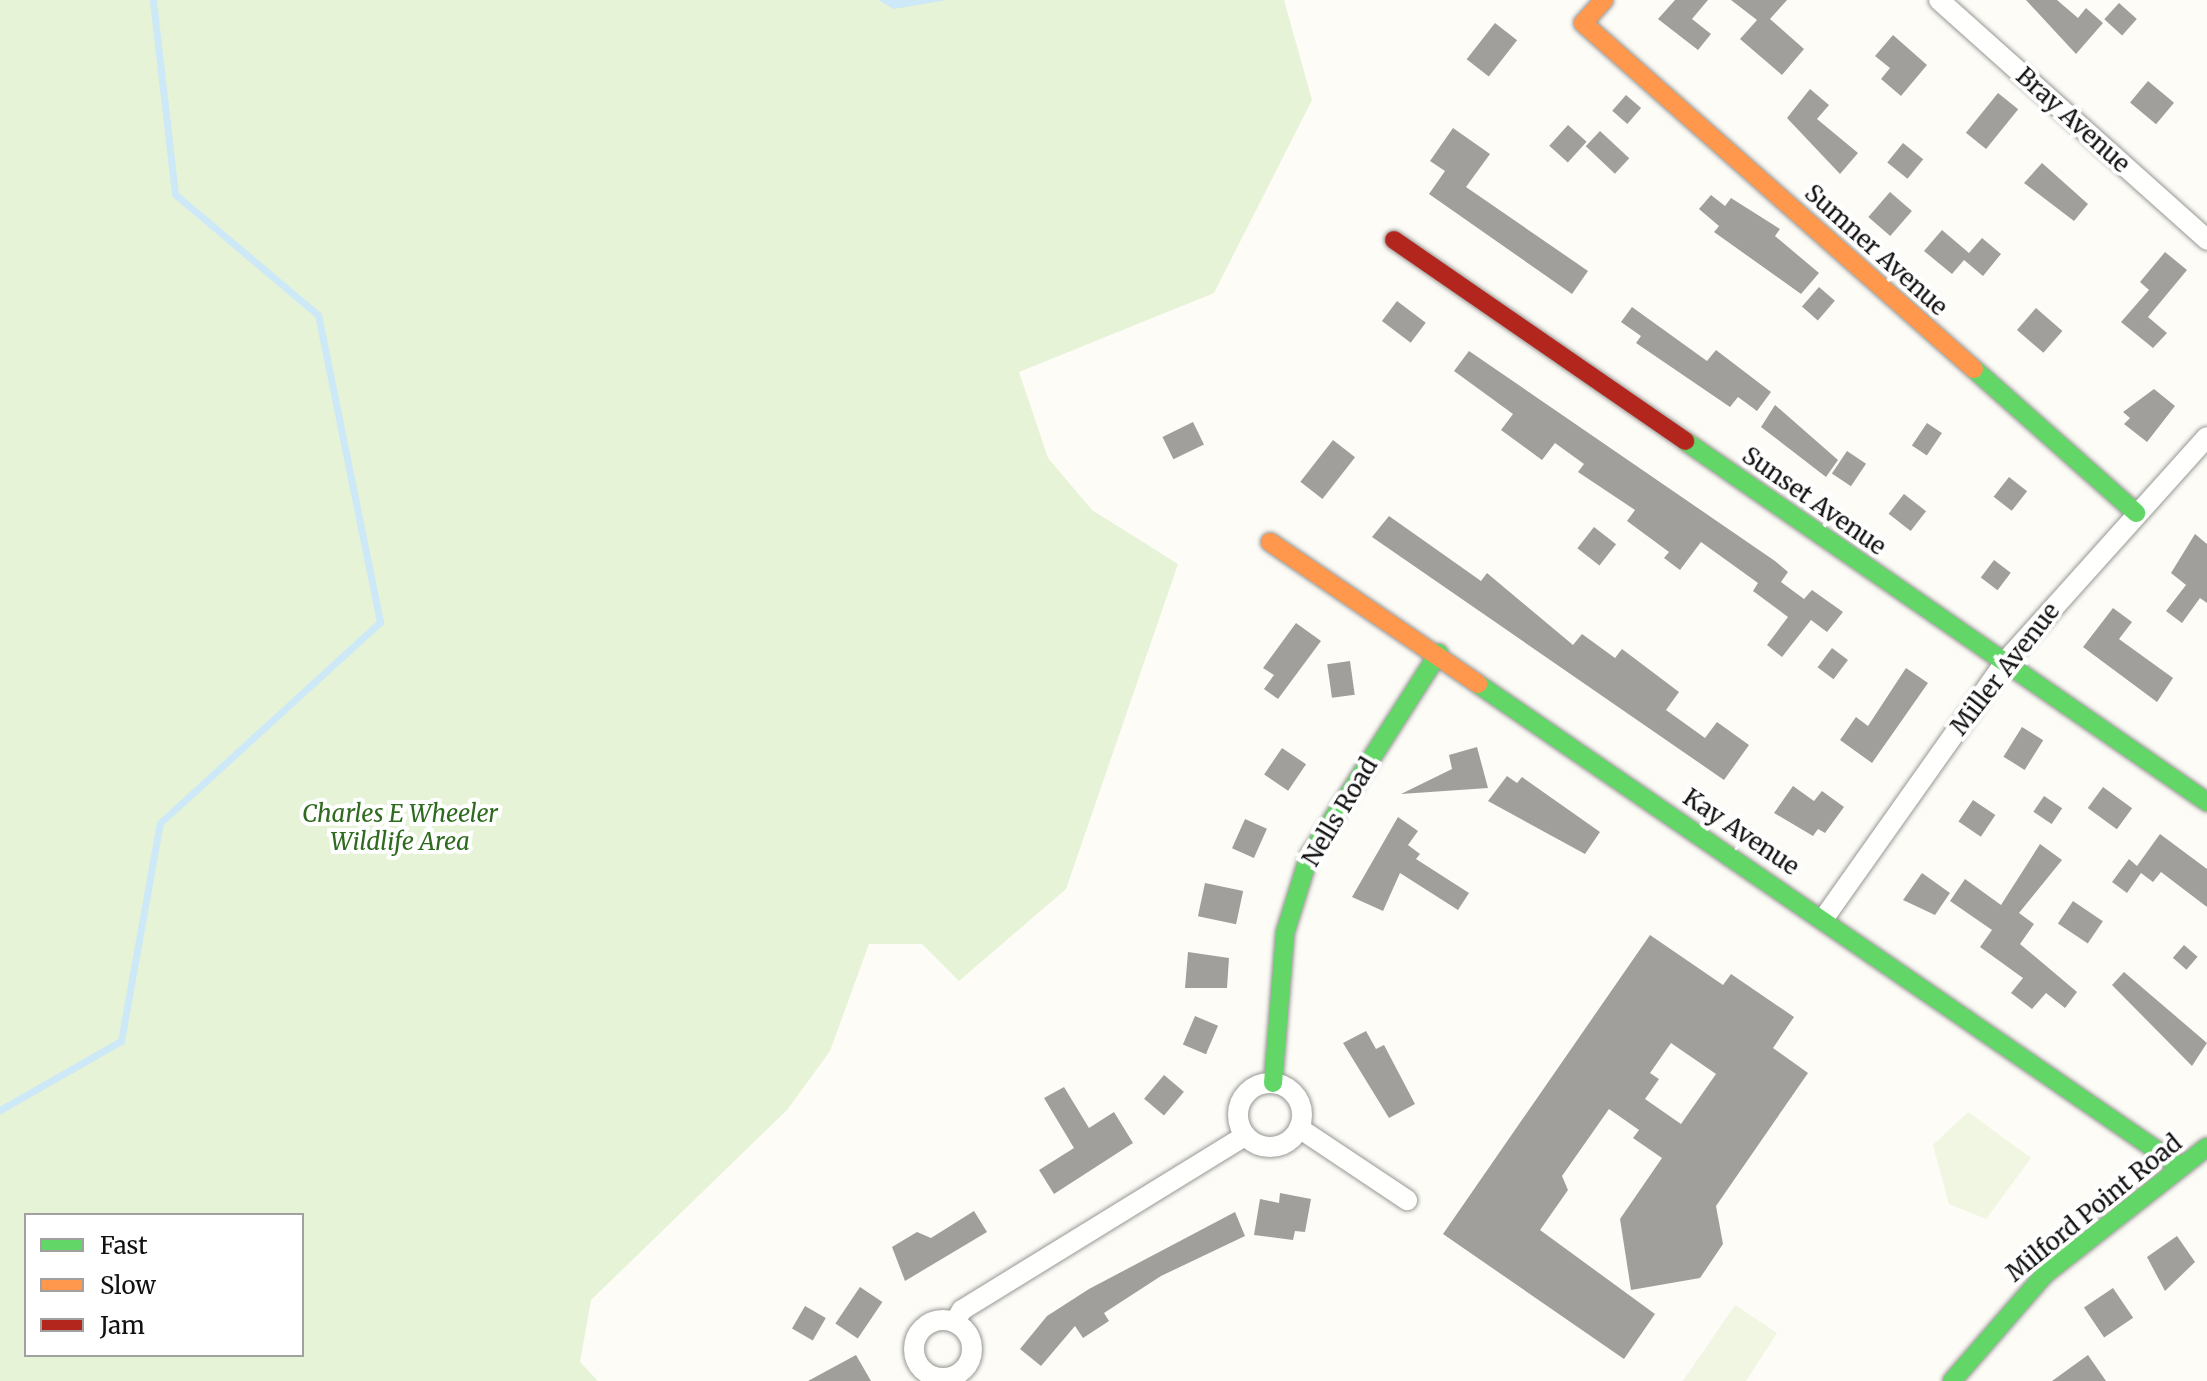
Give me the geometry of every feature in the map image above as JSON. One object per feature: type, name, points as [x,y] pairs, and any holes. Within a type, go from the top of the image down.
[{"type":"street","name":"Sumner Avenue","points":[[1604,0],[1583,23],[2136,513]]},
{"type":"street","name":"Bray Avenue","points":[[1939,0],[2207,240]]},
{"type":"street","name":"Sunset Avenue","points":[[1394,240],[2207,802]]},
{"type":"street","name":"Miller Avenue","points":[[1824,918],[2005,662],[2207,437]]},
{"type":"street","name":"Kay Avenue","points":[[1270,542],[1439,653],[2181,1167]]},
{"type":"street","name":"Nells Road","points":[[1273,1083],[1285,933],[1309,856],[1439,653]]},
{"type":"street","points":[[1273,1083],[1298,1099],[1299,1128],[1274,1147],[1245,1136],[1237,1116],[1244,1095],[1273,1083]]},
{"type":"street","points":[[1299,1128],[1407,1200]]},
{"type":"street","points":[[955,1322],[962,1310],[1245,1136]]},
{"type":"street","name":"Milford Point Road","points":[[1952,1381],[2045,1274],[2207,1147]]},
{"type":"green space","name":"Charles E Wheeler Wildlife Area","points":[[0,0],[1284,0],[1312,100],[1214,293],[1019,372],[1048,458],[1092,510],[1178,564],[1066,889],[959,981],[922,944],[869,944],[830,1051],[787,1110],[591,1300],[580,1362],[598,1381],[0,1381]]},
{"type":"green space","points":[[1968,1112],[2031,1158],[1986,1219],[1949,1204],[1933,1145]]},
{"type":"green space","points":[[1735,1305],[1777,1333],[1746,1381],[1683,1381]]},
{"type":"water","points":[[878,0],[947,0],[894,9]]},
{"type":"building","points":[[1675,0],[1708,0],[1692,19],[1711,34],[1698,50],[1658,19]]},
{"type":"building","points":[[1731,0],[1787,0],[1770,19],[1804,49],[1782,75],[1740,39],[1757,20]]},
{"type":"building","points":[[2026,0],[2057,0],[2078,18],[2086,8],[2103,23],[2076,54]]},
{"type":"building","points":[[2119,3],[2137,19],[2122,35],[2104,19]]},
{"type":"building","points":[[1495,23],[1517,40],[1489,76],[1467,59]]},
{"type":"building","points":[[1893,35],[1927,65],[1901,96],[1881,79],[1890,68],[1875,56]]},
{"type":"building","points":[[2148,81],[2174,103],[2156,124],[2130,102]]},
{"type":"building","points":[[1810,89],[1829,105],[1817,119],[1858,153],[1840,174],[1787,118]]},
{"type":"building","points":[[1998,93],[2018,109],[1986,149],[1966,133]]},
{"type":"building","points":[[1626,95],[1641,108],[1627,124],[1612,111]]},
{"type":"building","points":[[1568,125],[1587,142],[1568,163],[1549,146]]},
{"type":"building","points":[[1453,128],[1490,154],[1466,187],[1588,271],[1572,294],[1429,194],[1445,171],[1430,161]]},
{"type":"building","points":[[1600,131],[1629,158],[1615,174],[1586,146]]},
{"type":"building","points":[[1903,143],[1923,159],[1907,179],[1887,162]]},
{"type":"building","points":[[2042,163],[2088,204],[2074,221],[2024,183]]},
{"type":"building","points":[[1890,192],[1912,211],[1890,236],[1868,217]]},
{"type":"building","points":[[1711,195],[1725,206],[1731,198],[1780,229],[1775,236],[1819,273],[1801,294],[1714,232],[1719,226],[1699,209]]},
{"type":"building","points":[[1942,230],[1969,253],[1982,238],[2001,254],[1983,276],[1964,260],[1952,274],[1924,251]]},
{"type":"building","points":[[2165,252],[2187,270],[2148,317],[2167,333],[2153,348],[2121,322],[2149,290],[2140,282]]},
{"type":"building","points":[[1819,287],[1835,301],[1818,320],[1802,307]]},
{"type":"building","points":[[1397,301],[1426,323],[1411,343],[1382,321]]},
{"type":"building","points":[[1632,307],[1707,361],[1716,350],[1771,392],[1757,411],[1738,397],[1730,407],[1636,343],[1641,336],[1621,322]]},
{"type":"building","points":[[2036,308],[2062,331],[2043,353],[2017,330]]},
{"type":"building","points":[[1469,351],[1775,561],[1788,572],[1781,582],[1804,599],[1812,590],[1843,612],[1827,632],[1811,620],[1782,657],[1767,645],[1788,617],[1753,591],[1758,583],[1701,542],[1680,570],[1664,558],[1669,552],[1627,521],[1635,510],[1578,472],[1584,464],[1555,443],[1542,460],[1501,430],[1513,414],[1454,371]]},
{"type":"building","points":[[2154,389],[2175,406],[2147,442],[2124,424],[2130,418],[2123,412]]},
{"type":"building","points":[[1775,405],[1838,460],[1826,477],[1761,427]]},
{"type":"building","points":[[1193,422],[1204,444],[1173,459],[1162,437]]},
{"type":"building","points":[[1927,423],[1942,433],[1927,455],[1912,445]]},
{"type":"building","points":[[1333,440],[1355,457],[1322,499],[1300,482]]},
{"type":"building","points":[[1847,451],[1866,464],[1851,486],[1832,473]]},
{"type":"building","points":[[2009,477],[2027,491],[2012,511],[1994,497]]},
{"type":"building","points":[[1904,494],[1926,511],[1911,531],[1889,514]]},
{"type":"building","points":[[1389,516],[1481,581],[1487,573],[1573,645],[1582,634],[1615,658],[1622,649],[1679,692],[1666,710],[1705,738],[1717,722],[1749,745],[1724,780],[1372,537]]},
{"type":"building","points":[[1594,527],[1616,544],[1599,566],[1577,548]]},
{"type":"building","points":[[2195,534],[2207,544],[2207,603],[2200,598],[2182,623],[2166,611],[2186,585],[2171,573]]},
{"type":"building","points":[[1994,560],[2011,573],[1998,590],[1981,578]]},
{"type":"building","points":[[2113,608],[2132,622],[2119,639],[2173,678],[2157,702],[2083,647]]},
{"type":"building","points":[[1296,623],[1321,641],[1278,699],[1264,689],[1274,675],[1263,668]]},
{"type":"building","points":[[1832,648],[1848,660],[1834,679],[1818,667]]},
{"type":"building","points":[[1350,661],[1355,695],[1332,698],[1327,664]]},
{"type":"building","points":[[1906,668],[1928,683],[1872,763],[1840,740],[1856,717],[1868,726]]},
{"type":"building","points":[[2022,727],[2043,740],[2025,770],[2003,757]]},
{"type":"building","points":[[1477,747],[1488,788],[1401,794],[1452,769],[1449,755]]},
{"type":"building","points":[[1282,748],[1306,764],[1288,791],[1264,775]]},
{"type":"building","points":[[1507,776],[1517,783],[1522,777],[1600,832],[1585,854],[1488,801]]},
{"type":"building","points":[[1793,786],[1814,801],[1822,791],[1844,807],[1825,833],[1818,829],[1813,836],[1774,813]]},
{"type":"building","points":[[2103,787],[2132,808],[2117,829],[2088,808]]},
{"type":"building","points":[[2044,796],[2062,808],[2052,824],[2033,812]]},
{"type":"building","points":[[1973,800],[1995,815],[1981,837],[1958,822]]},
{"type":"building","points":[[1398,817],[1418,831],[1408,845],[1420,854],[1416,859],[1469,893],[1458,910],[1400,873],[1383,911],[1352,897]]},
{"type":"building","points":[[1245,819],[1267,829],[1254,858],[1232,848]]},
{"type":"building","points":[[2160,834],[2207,869],[2207,907],[2161,872],[2153,882],[2141,873],[2127,893],[2112,882],[2129,859],[2137,866]]},
{"type":"building","points":[[2040,844],[2062,860],[2019,913],[2034,924],[2020,944],[2077,992],[2065,1008],[2046,993],[2032,1009],[2011,993],[2023,978],[1980,947],[1992,930],[1950,901],[1965,879],[2001,905]]},
{"type":"building","points":[[1922,873],[1950,893],[1935,915],[1903,900]]},
{"type":"building","points":[[1205,883],[1243,891],[1236,924],[1198,916]]},
{"type":"building","points":[[2073,901],[2103,921],[2088,944],[2058,923]]},
{"type":"building","points":[[1650,935],[1723,985],[1731,974],[1794,1017],[1773,1048],[1808,1073],[1716,1206],[1723,1244],[1700,1278],[1631,1290],[1620,1219],[1662,1158],[1633,1138],[1639,1130],[1609,1109],[1562,1176],[1568,1190],[1540,1230],[1655,1314],[1624,1359],[1443,1234]],"holes":[[[1671,1043],[1716,1074],[1681,1124],[1645,1099],[1659,1079],[1650,1073]]]},
{"type":"building","points":[[2184,945],[2198,957],[2186,970],[2173,958]]},
{"type":"building","points":[[1188,952],[1229,958],[1227,988],[1185,988]]},
{"type":"building","points":[[2124,972],[2207,1043],[2192,1066],[2112,985]]},
{"type":"building","points":[[1195,1016],[1218,1026],[1206,1054],[1183,1045]]},
{"type":"building","points":[[1366,1031],[1376,1049],[1384,1045],[1415,1104],[1389,1118],[1343,1043]]},
{"type":"building","points":[[1164,1075],[1184,1092],[1164,1115],[1144,1099]]},
{"type":"building","points":[[1064,1087],[1089,1128],[1114,1112],[1133,1143],[1054,1194],[1039,1170],[1074,1148],[1044,1098]]},
{"type":"building","points":[[1280,1193],[1311,1199],[1305,1232],[1295,1231],[1293,1240],[1254,1235],[1260,1199],[1279,1203]]},
{"type":"building","points":[[974,1211],[987,1232],[905,1281],[892,1247],[917,1232],[931,1238]]},
{"type":"building","points":[[1235,1212],[1245,1236],[1161,1276],[1104,1313],[1109,1321],[1083,1338],[1075,1326],[1041,1366],[1020,1349],[1047,1316],[1089,1289]]},
{"type":"building","points":[[2177,1236],[2195,1262],[2165,1291],[2147,1257]]},
{"type":"building","points":[[860,1287],[882,1302],[858,1339],[835,1323]]},
{"type":"building","points":[[2113,1288],[2133,1318],[2104,1337],[2084,1308]]},
{"type":"building","points":[[805,1306],[826,1318],[813,1341],[792,1329]]},
{"type":"building","points":[[856,1355],[871,1381],[808,1381]]},
{"type":"building","points":[[2088,1355],[2106,1381],[2052,1381]]},
{"type":"waterway","points":[[0,1110],[121,1041],[160,823],[380,622],[318,315],[175,194],[153,0]]},
{"type":"traffic: fast","points":[[1974,369],[2136,513]]},
{"type":"traffic: fast","points":[[1685,441],[2207,802]]},
{"type":"traffic: fast","points":[[1273,1083],[1285,933],[1309,856],[1439,653]]},
{"type":"traffic: fast","points":[[1478,684],[2181,1167]]},
{"type":"traffic: fast","points":[[1952,1381],[2045,1274],[2207,1147]]},
{"type":"traffic: slow","points":[[1604,0],[1583,23],[1974,369]]},
{"type":"traffic: slow","points":[[1270,542],[1478,684]]},
{"type":"traffic: jam","points":[[1394,240],[1685,441]]}]
